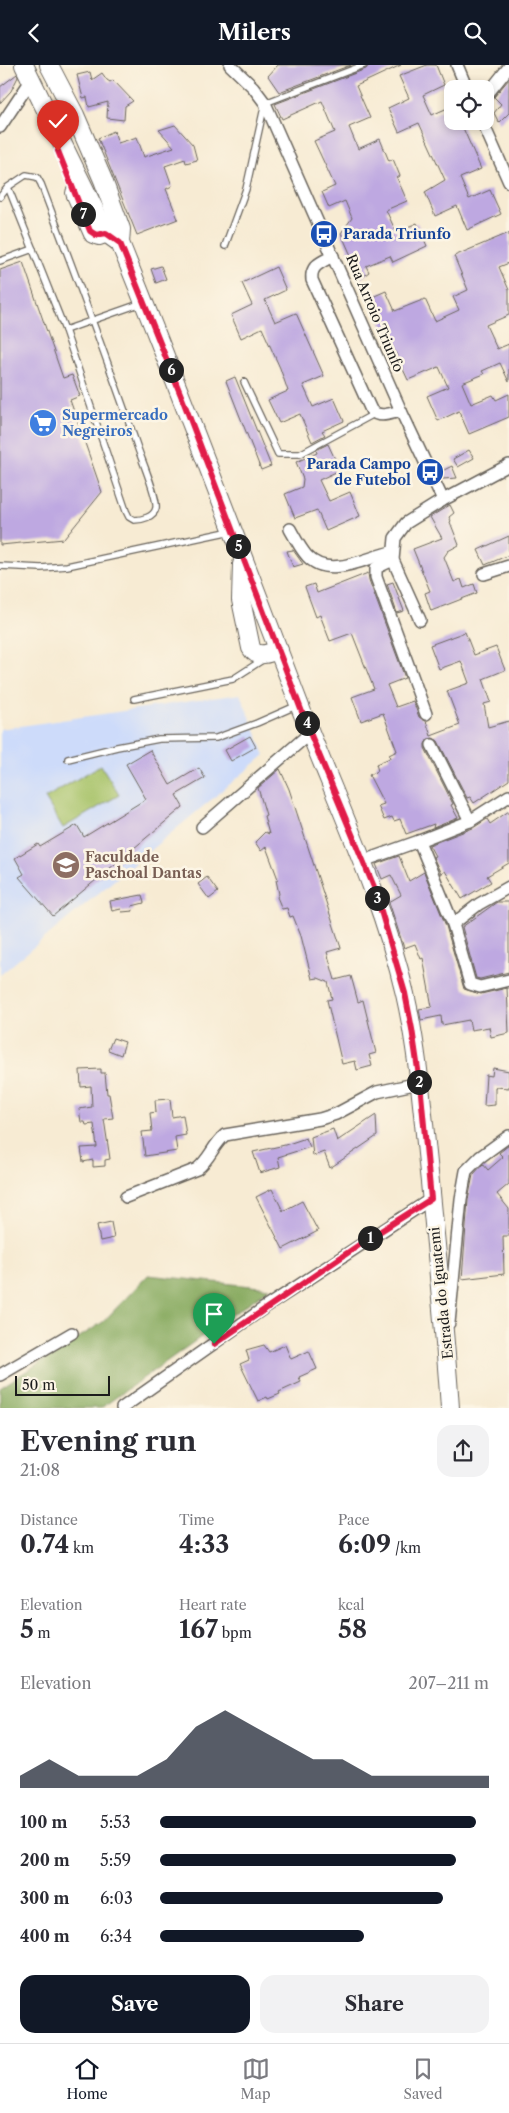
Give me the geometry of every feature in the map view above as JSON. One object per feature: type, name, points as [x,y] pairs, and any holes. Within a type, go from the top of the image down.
[{"type":"main road","name":"Estrada do Iguatemi","points":[[49,65],[91,150],[116,235],[144,302],[310,733],[374,887],[405,993],[420,1083],[446,1345],[450,1408]]},
{"type":"main road","name":"Estrada do Iguatemi","points":[[28,72],[57,130],[116,235]]},
{"type":"main road","points":[[28,72],[46,74],[66,98]]},
{"type":"main road","points":[[242,559],[241,600],[251,648],[256,654],[279,650]]},
{"type":"street","name":"Rua Arroio Triunfo","points":[[230,65],[265,103],[401,411],[443,500]]},
{"type":"street","points":[[457,65],[463,80]]},
{"type":"street","points":[[494,86],[509,67]]},
{"type":"street","points":[[0,127],[28,72]]},
{"type":"street","points":[[486,130],[509,182]]},
{"type":"street","points":[[333,256],[312,269],[312,280],[374,414],[380,416],[401,411]]},
{"type":"street","points":[[420,620],[393,556],[394,538],[406,523],[443,500],[509,465]]},
{"type":"street","points":[[290,529],[306,555],[312,560],[326,565],[347,565],[393,556]]},
{"type":"street","points":[[393,556],[376,568],[376,577],[426,714]]},
{"type":"street","points":[[484,574],[509,566]]},
{"type":"street","points":[[202,827],[310,733]]},
{"type":"street","points":[[432,745],[470,821]]},
{"type":"street","points":[[363,861],[470,821],[509,796]]},
{"type":"street","points":[[419,841],[453,924],[470,983],[480,987],[509,980]]},
{"type":"street","points":[[453,924],[479,904],[509,887]]},
{"type":"street","points":[[126,1197],[197,1169],[206,1162],[216,1142],[225,1135],[320,1119],[336,1114],[377,1092],[420,1083]]},
{"type":"street","points":[[446,1345],[466,1171],[509,1136]]},
{"type":"street","points":[[122,1408],[264,1308],[431,1199]]},
{"type":"street","points":[[0,1375],[72,1333]]},
{"type":"lane","points":[[225,246],[246,189],[265,103],[364,65]]},
{"type":"lane","points":[[0,197],[8,187],[26,175],[37,177],[94,320],[155,501],[156,510],[154,513],[140,520],[129,517],[126,511],[65,329],[8,187]]},
{"type":"lane","points":[[0,261],[33,249]]},
{"type":"lane","points":[[65,329],[144,302]]},
{"type":"lane","points":[[244,382],[278,453],[300,454],[374,414]]},
{"type":"lane","points":[[0,566],[41,568],[67,566],[233,531]]},
{"type":"lane","points":[[134,699],[233,679],[279,650]]},
{"type":"lane","points":[[68,759],[159,739],[216,737],[257,723],[300,704]]},
{"type":"shaded area","name":"Faculdade Paschoal Dantas","points":[[240,694],[265,755],[0,975],[0,729]]},
{"type":"green space","points":[[101,765],[119,795],[63,828],[45,798]]},
{"type":"green space","points":[[148,1275],[270,1288],[101,1408],[0,1408],[0,1388],[103,1322]]},
{"type":"building","points":[[278,65],[351,65],[279,92],[268,76]]},
{"type":"building","points":[[369,65],[401,65],[356,86],[370,118],[349,127],[358,149],[380,139],[389,161],[393,159],[400,176],[397,178],[407,201],[386,210],[396,232],[417,223],[427,246],[393,262],[390,256],[366,266],[369,272],[361,278],[341,233],[352,218],[345,201],[329,208],[322,192],[335,186],[314,141],[335,132],[322,101],[282,119],[275,104],[366,69]]},
{"type":"building","points":[[427,65],[436,65],[444,85],[423,95],[432,115],[444,110],[444,130],[464,130],[481,169],[460,178],[469,199],[490,190],[501,214],[467,230],[457,206],[435,216],[425,192],[445,180],[419,123],[399,132],[388,108],[409,98],[399,76]]},
{"type":"building","points":[[90,72],[92,80],[102,73],[110,82],[113,80],[133,101],[125,106],[124,120],[107,118],[108,102],[89,107],[87,97],[83,98],[77,75]]},
{"type":"building","points":[[17,74],[18,77],[11,91],[0,103],[0,87]]},
{"type":"building","points":[[509,79],[509,113],[499,123],[494,113],[501,104],[494,97]]},
{"type":"building","points":[[175,125],[193,145],[197,160],[186,163],[185,159],[165,166],[172,186],[166,189],[178,219],[137,235],[98,138],[114,131],[118,143],[137,137],[144,157],[174,147],[159,130]]},
{"type":"building","points":[[509,233],[509,263],[499,267],[509,290],[509,315],[486,325],[497,349],[509,344],[509,382],[500,363],[482,371],[484,374],[462,383],[471,404],[493,395],[496,400],[509,394],[509,417],[469,434],[459,411],[438,421],[427,396],[448,387],[439,367],[408,380],[370,298],[386,291],[395,311],[425,299],[435,321],[459,310],[453,297],[468,290],[454,256]]},
{"type":"building","points":[[23,262],[63,378],[72,375],[80,396],[70,400],[102,492],[64,539],[0,545],[0,270]]},
{"type":"building","points":[[161,266],[166,279],[156,283],[151,269]]},
{"type":"building","points":[[276,267],[286,290],[265,300],[275,322],[296,313],[324,376],[303,385],[313,407],[334,398],[344,421],[322,431],[325,435],[312,442],[300,414],[279,423],[268,400],[288,391],[262,328],[241,338],[231,315],[252,305],[242,283]]},
{"type":"building","points":[[235,377],[271,466],[261,470],[226,381]]},
{"type":"building","points":[[328,444],[340,470],[319,480],[329,501],[350,492],[360,516],[326,531],[317,510],[295,518],[285,494],[302,487],[303,479],[296,462],[317,453],[316,450]]},
{"type":"building","points":[[469,450],[474,458],[458,467],[453,459]]},
{"type":"building","points":[[452,466],[457,478],[443,479],[440,472]]},
{"type":"building","points":[[450,505],[454,513],[449,517],[450,522],[459,545],[448,551],[444,557],[454,582],[461,579],[464,588],[474,584],[477,593],[431,611],[425,593],[430,591],[413,549],[442,538],[430,517]]},
{"type":"building","points":[[509,536],[509,555],[485,565],[478,550]]},
{"type":"building","points":[[293,550],[303,564],[293,567],[287,551]]},
{"type":"building","points":[[368,573],[405,678],[387,685],[396,707],[413,701],[419,717],[426,721],[431,736],[460,725],[447,691],[469,683],[461,661],[439,669],[430,645],[465,632],[474,655],[496,647],[505,670],[483,679],[491,702],[484,704],[488,727],[509,721],[509,780],[474,803],[470,797],[467,798],[438,741],[433,738],[428,739],[425,748],[458,818],[433,828],[434,824],[406,834],[400,819],[394,821],[392,817],[384,820],[378,806],[384,804],[369,775],[378,771],[376,764],[390,758],[389,755],[397,751],[383,713],[361,721],[352,697],[374,689],[352,633],[330,641],[320,615],[316,617],[305,587],[314,584],[317,593]]},
{"type":"building","points":[[393,582],[404,611],[397,613],[387,584]]},
{"type":"building","points":[[250,736],[256,747],[231,761],[225,750]]},
{"type":"building","points":[[150,750],[170,785],[199,768],[205,778],[176,795],[183,807],[53,916],[19,877],[24,874],[15,858],[38,844],[40,847],[77,825],[84,837],[146,799],[126,764]]},
{"type":"building","points":[[280,769],[289,789],[341,948],[327,952],[335,980],[351,976],[358,1002],[363,1000],[376,1053],[369,1055],[372,1066],[357,1070],[355,1061],[342,1064],[327,1000],[332,999],[328,982],[318,978],[312,979],[301,936],[293,916],[290,917],[287,908],[282,909],[277,897],[279,894],[276,880],[278,879],[266,847],[261,851],[255,842],[265,832],[269,834],[264,816],[266,815],[258,788]]},
{"type":"building","points":[[509,811],[509,863],[487,876],[491,882],[462,899],[445,871],[441,874],[429,845],[473,828],[487,819],[490,824]]},
{"type":"building","points":[[399,856],[409,881],[424,872],[446,926],[464,989],[481,994],[507,988],[509,1033],[491,1037],[489,1027],[471,1030],[469,1020],[442,1025],[441,1016],[421,1020],[419,1009],[432,1007],[423,958],[421,959],[415,944],[404,948],[389,902],[401,895],[391,875],[382,879],[376,864]]},
{"type":"building","points":[[207,877],[218,892],[209,899],[198,884]]},
{"type":"building","points":[[142,895],[144,903],[132,906],[133,911],[122,912],[121,909],[112,911],[110,901]]},
{"type":"building","points":[[497,902],[509,902],[509,972],[480,979],[476,978],[462,927]]},
{"type":"building","points":[[113,1038],[125,1042],[121,1055],[108,1050]]},
{"type":"building","points":[[493,1068],[509,1071],[509,1088],[495,1087],[495,1105],[484,1106],[486,1075],[492,1076]]},
{"type":"building","points":[[101,1069],[101,1073],[105,1073],[107,1094],[109,1094],[113,1118],[104,1119],[110,1159],[105,1160],[105,1166],[93,1167],[93,1160],[83,1162],[81,1148],[97,1147],[94,1124],[86,1125],[85,1122],[81,1122],[79,1109],[92,1107],[91,1086],[81,1087],[80,1070]]},
{"type":"building","points":[[170,1099],[172,1117],[183,1115],[186,1135],[175,1137],[177,1151],[145,1156],[142,1132],[152,1131],[150,1113],[156,1112],[155,1100]]},
{"type":"building","points":[[376,1115],[377,1136],[330,1168],[324,1152],[313,1156],[311,1137],[333,1129],[337,1141]]},
{"type":"building","points":[[306,1138],[310,1147],[278,1157],[280,1167],[260,1173],[253,1152]]},
{"type":"building","points":[[509,1145],[509,1184],[497,1194],[509,1209],[509,1236],[503,1236],[504,1274],[462,1279],[468,1200],[473,1175],[483,1164],[488,1170],[503,1157],[499,1153]]},
{"type":"building","points":[[272,1189],[283,1211],[302,1201],[318,1231],[283,1249],[256,1197]]},
{"type":"building","points":[[111,1222],[114,1238],[100,1241],[97,1225]]},
{"type":"building","points":[[264,1345],[269,1352],[285,1345],[291,1359],[309,1351],[317,1369],[299,1377],[301,1382],[279,1392],[280,1394],[258,1401],[240,1364],[249,1360],[246,1350]]},
{"type":"place","name":"Parada Triunfo","points":[[324,234]]},
{"type":"place","name":"Supermercado Negreiros","points":[[43,423]]},
{"type":"place","name":"Parada Campo de Futebol","points":[[430,472]]},
{"type":"place","name":"Faculdade Paschoal Dantas","points":[[66,865]]},
{"type":"route","points":[[58,151],[90,231],[96,235],[106,233],[120,243],[184,403],[310,733],[374,887],[405,993],[418,1072],[431,1199],[264,1308],[214,1344]]}]
